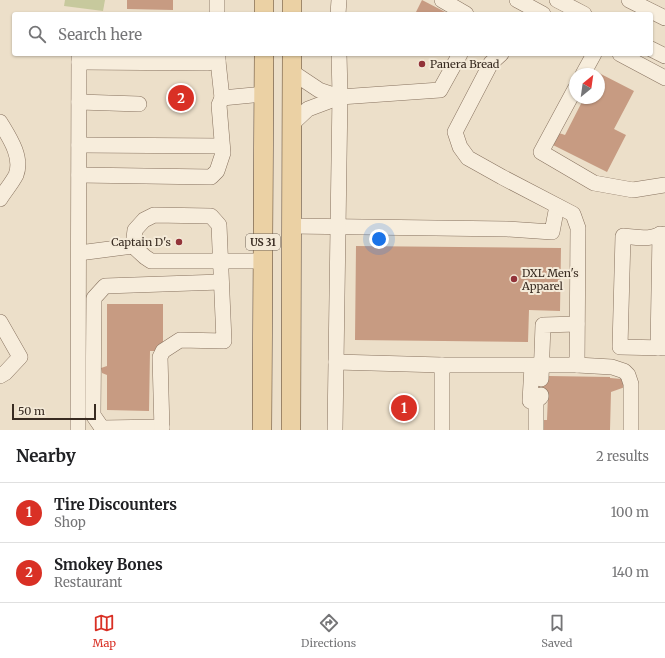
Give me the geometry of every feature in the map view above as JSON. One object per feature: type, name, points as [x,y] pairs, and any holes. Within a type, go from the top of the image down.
[{"type":"main road","points":[[264,0],[264,12]]},
{"type":"main road","points":[[292,0],[292,12]]},
{"type":"main road","name":"US 31","points":[[262,430],[264,56]]},
{"type":"main road","name":"US 31","points":[[291,430],[292,63]]},
{"type":"street","points":[[216,0],[217,12]]},
{"type":"street","points":[[338,12],[339,0]]},
{"type":"street","points":[[442,0],[463,12]]},
{"type":"street","points":[[516,0],[534,12]]},
{"type":"street","points":[[558,0],[580,12]]},
{"type":"street","points":[[629,0],[665,18]]},
{"type":"street","points":[[653,50],[665,56]]},
{"type":"street","points":[[335,430],[340,97],[339,56]]},
{"type":"street","points":[[292,124],[308,109],[340,97],[440,90],[459,56]]},
{"type":"street","points":[[499,56],[491,64],[455,132],[460,147],[468,158],[502,178],[573,214],[578,228],[577,365]]},
{"type":"street","points":[[586,68],[593,56]]},
{"type":"street","points":[[624,56],[665,78]]},
{"type":"street","points":[[78,430],[79,58],[208,63],[218,58],[222,98],[219,105],[223,153],[217,171],[211,177],[79,175]]},
{"type":"street","points":[[292,63],[319,90],[340,97]]},
{"type":"street","points":[[222,98],[264,94]]},
{"type":"street","points":[[569,100],[541,152],[594,184],[633,190],[665,185]]},
{"type":"street","points":[[79,102],[139,104]]},
{"type":"street","points":[[0,122],[8,136],[18,160],[16,175],[0,199]]},
{"type":"street","points":[[79,145],[222,146]]},
{"type":"street","points":[[291,226],[507,229],[552,232],[557,206]]},
{"type":"street","points":[[221,282],[105,286],[94,298],[93,415],[102,428],[162,428],[160,357],[163,351],[180,340],[224,341],[221,282],[221,261],[219,225],[210,216],[154,215],[144,220],[134,230],[134,246],[151,261],[221,261],[263,261]]},
{"type":"street","points":[[662,234],[661,348],[620,347],[623,236],[640,238],[653,237],[662,234]]},
{"type":"street","points":[[79,253],[134,246]]},
{"type":"street","points":[[0,322],[20,357],[5,373],[0,376]]},
{"type":"street","points":[[536,430],[535,399],[543,325],[577,324]]},
{"type":"street","points":[[336,362],[538,370],[577,365],[612,367],[628,375],[631,384],[631,430]]},
{"type":"street","points":[[442,366],[442,430]]},
{"type":"green space","points":[[65,0],[105,0],[103,11],[64,6]]},
{"type":"building","points":[[127,0],[173,0],[173,10],[127,9]]},
{"type":"building","points":[[422,0],[445,12],[416,12]]},
{"type":"building","points":[[605,76],[634,91],[614,129],[626,135],[607,172],[553,145],[559,133],[565,135],[581,104],[605,104]]},
{"type":"building","points":[[356,246],[561,248],[560,311],[529,310],[528,342],[355,340]]},
{"type":"building","points":[[107,304],[163,304],[163,351],[150,351],[149,411],[107,410],[107,375],[102,373],[101,368],[107,366]]},
{"type":"building","points":[[549,376],[610,377],[622,379],[625,387],[611,392],[610,430],[543,430],[543,420],[547,420],[548,395],[535,394],[535,379],[549,379]]},
{"type":"place","name":"Panera Bread","points":[[422,64]]},
{"type":"place","name":"Smokey Bones","points":[[181,98]]},
{"type":"place","name":"Captain D's","points":[[179,242]]},
{"type":"place","name":"DXL Men's Apparel","points":[[514,279]]},
{"type":"place","name":"Tire Discounters","points":[[404,408]]}]
